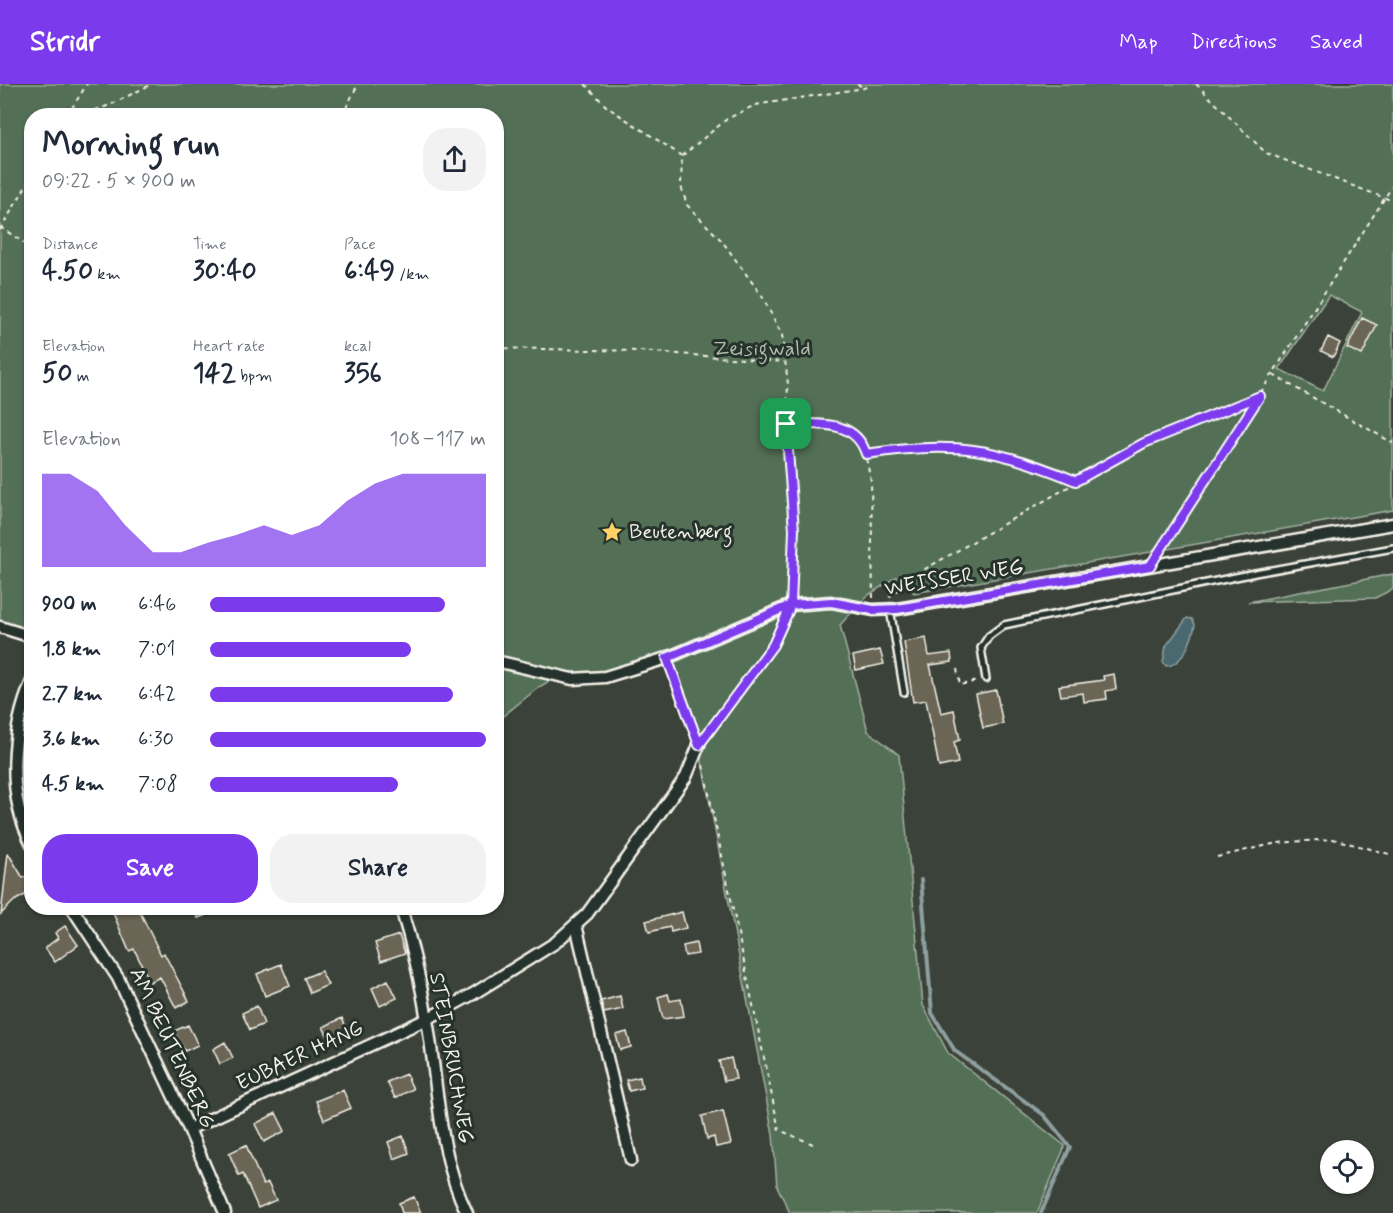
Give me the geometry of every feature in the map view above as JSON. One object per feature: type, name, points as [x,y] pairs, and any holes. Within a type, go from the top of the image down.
[{"type":"street","name":"WEISSER WEG","points":[[504,662],[572,679],[605,677],[667,658],[791,605],[831,602],[873,610],[890,609],[1393,524]]},
{"type":"street","points":[[0,627],[24,634]]},
{"type":"street","points":[[24,707],[15,736],[15,781],[19,811],[24,824]]},
{"type":"street","name":"EUBAER HANG","points":[[189,1129],[427,1019],[473,994],[555,943],[576,925],[686,777],[699,745]]},
{"type":"street","name":"AM BEUTENBERG","points":[[77,915],[118,978],[189,1129],[225,1213]]},
{"type":"street","name":"STEINBRUCHWEG","points":[[403,915],[427,1019],[436,1089],[453,1186],[467,1213]]},
{"type":"street","points":[[576,925],[631,1161]]},
{"type":"lane","points":[[986,680],[981,648],[989,636],[1004,625],[1254,573],[1393,548]]},
{"type":"lane","points":[[699,745],[773,645],[791,605]]},
{"type":"lane","points":[[890,609],[904,692]]},
{"type":"lane","points":[[667,658],[699,745]]},
{"type":"path","points":[[72,108],[87,84]]},
{"type":"path","points":[[101,108],[152,84]]},
{"type":"path","points":[[346,108],[358,84]]},
{"type":"path","points":[[585,84],[607,107],[682,156]]},
{"type":"path","points":[[857,84],[864,88]]},
{"type":"path","points":[[791,605],[794,530],[786,424],[788,384],[782,335],[762,296],[722,241],[687,205],[681,186],[682,156],[727,119],[754,105],[864,88],[870,84]]},
{"type":"path","points":[[1196,84],[1266,153],[1393,201]]},
{"type":"path","points":[[1150,566],[1393,185]]},
{"type":"path","points":[[24,189],[0,228],[24,243]]},
{"type":"path","points":[[504,348],[639,351],[786,362]]},
{"type":"path","points":[[1273,375],[1393,443]]},
{"type":"path","points":[[889,597],[920,572],[1144,443],[1260,396]]},
{"type":"path","points":[[786,424],[847,428],[863,444],[871,481],[873,610]]},
{"type":"path","points":[[866,454],[916,446],[959,446],[993,452],[1076,481]]},
{"type":"path","points":[[957,669],[960,685],[970,683]]},
{"type":"path","points":[[699,745],[779,1130],[813,1144]]},
{"type":"path","points":[[1217,858],[1277,843],[1333,839],[1393,855]]},
{"type":"green space","name":"Zeisigwald","points":[[0,84],[1393,84],[1393,510],[914,593],[896,577],[867,596],[840,625],[868,731],[899,755],[923,1005],[948,1053],[1065,1146],[1037,1213],[790,1213],[777,1186],[773,1134],[693,715],[667,650],[611,671],[565,672],[539,687],[504,715],[504,108],[24,108],[24,628],[0,621]],"holes":[[[1329,295],[1362,312],[1323,391],[1279,369]]]},
{"type":"green space","points":[[1393,574],[1393,589],[1375,598],[1248,602]]},
{"type":"water","points":[[1187,618],[1192,619],[1195,625],[1192,638],[1182,657],[1172,665],[1166,666],[1163,662],[1166,646]]},
{"type":"building","points":[[1362,318],[1377,325],[1362,355],[1347,348]]},
{"type":"building","points":[[1328,337],[1340,343],[1333,357],[1321,351]]},
{"type":"building","points":[[926,638],[929,656],[951,653],[952,662],[930,665],[941,713],[954,710],[960,740],[954,742],[958,763],[939,767],[926,700],[913,702],[904,642]]},
{"type":"building","points":[[880,650],[884,664],[856,670],[853,656]]},
{"type":"building","points":[[1114,674],[1116,689],[1106,691],[1107,699],[1084,702],[1083,693],[1061,696],[1059,686],[1104,680],[1103,676]]},
{"type":"building","points":[[996,690],[1003,724],[983,728],[976,694]]},
{"type":"building","points":[[8,853],[24,877],[24,895],[14,901],[1,914]]},
{"type":"building","points":[[682,912],[686,928],[671,932],[670,927],[649,932],[646,921]]},
{"type":"building","points":[[114,915],[141,915],[161,955],[164,953],[189,1001],[176,1008],[160,977],[150,982],[134,949],[129,951]]},
{"type":"building","points":[[65,926],[78,945],[55,962],[45,948],[58,938],[55,933]]},
{"type":"building","points":[[399,935],[405,953],[381,961],[375,943]]},
{"type":"building","points":[[696,943],[698,954],[685,956],[683,946]]},
{"type":"building","points":[[281,964],[290,986],[265,996],[257,974]]},
{"type":"building","points":[[321,971],[328,985],[310,993],[304,978]]},
{"type":"building","points":[[388,980],[397,998],[380,1006],[372,988]]},
{"type":"building","points":[[668,994],[670,1001],[681,999],[684,1016],[663,1019],[658,997]]},
{"type":"building","points":[[620,996],[623,1009],[604,1013],[601,1001]]},
{"type":"building","points":[[257,1006],[264,1024],[250,1030],[242,1013]]},
{"type":"building","points":[[342,1018],[349,1034],[331,1042],[323,1027]]},
{"type":"building","points":[[188,1025],[198,1045],[185,1051],[174,1031]]},
{"type":"building","points":[[627,1032],[631,1047],[620,1050],[616,1035]]},
{"type":"building","points":[[225,1042],[233,1058],[220,1064],[213,1049]]},
{"type":"building","points":[[731,1058],[736,1079],[724,1081],[719,1061]]},
{"type":"building","points":[[406,1074],[413,1089],[395,1098],[387,1082]]},
{"type":"building","points":[[640,1077],[642,1088],[629,1091],[626,1080]]},
{"type":"building","points":[[343,1090],[351,1108],[324,1120],[316,1101]]},
{"type":"building","points":[[723,1111],[731,1144],[716,1147],[714,1137],[707,1139],[702,1116]]},
{"type":"building","points":[[276,1113],[285,1131],[264,1142],[255,1124]]},
{"type":"building","points":[[403,1136],[409,1153],[394,1159],[388,1142]]},
{"type":"building","points":[[246,1145],[263,1185],[268,1183],[276,1200],[258,1208],[243,1174],[239,1176],[229,1153]]},
{"type":"building","points":[[414,1197],[421,1213],[402,1213],[399,1203]]},
{"type":"waterway","points":[[921,880],[932,1013],[955,1051],[1044,1115],[1070,1147],[1041,1213]]},
{"type":"place","name":"Beutenberg","points":[[612,532]]},
{"type":"route","points":[[786,424],[794,530],[791,605],[773,645],[699,745],[667,658],[791,605],[831,602],[873,610],[897,609],[1150,566],[1260,396],[1144,443],[1076,481],[1044,467],[993,452],[959,446],[916,446],[866,454],[863,444],[847,428],[786,424]]}]
